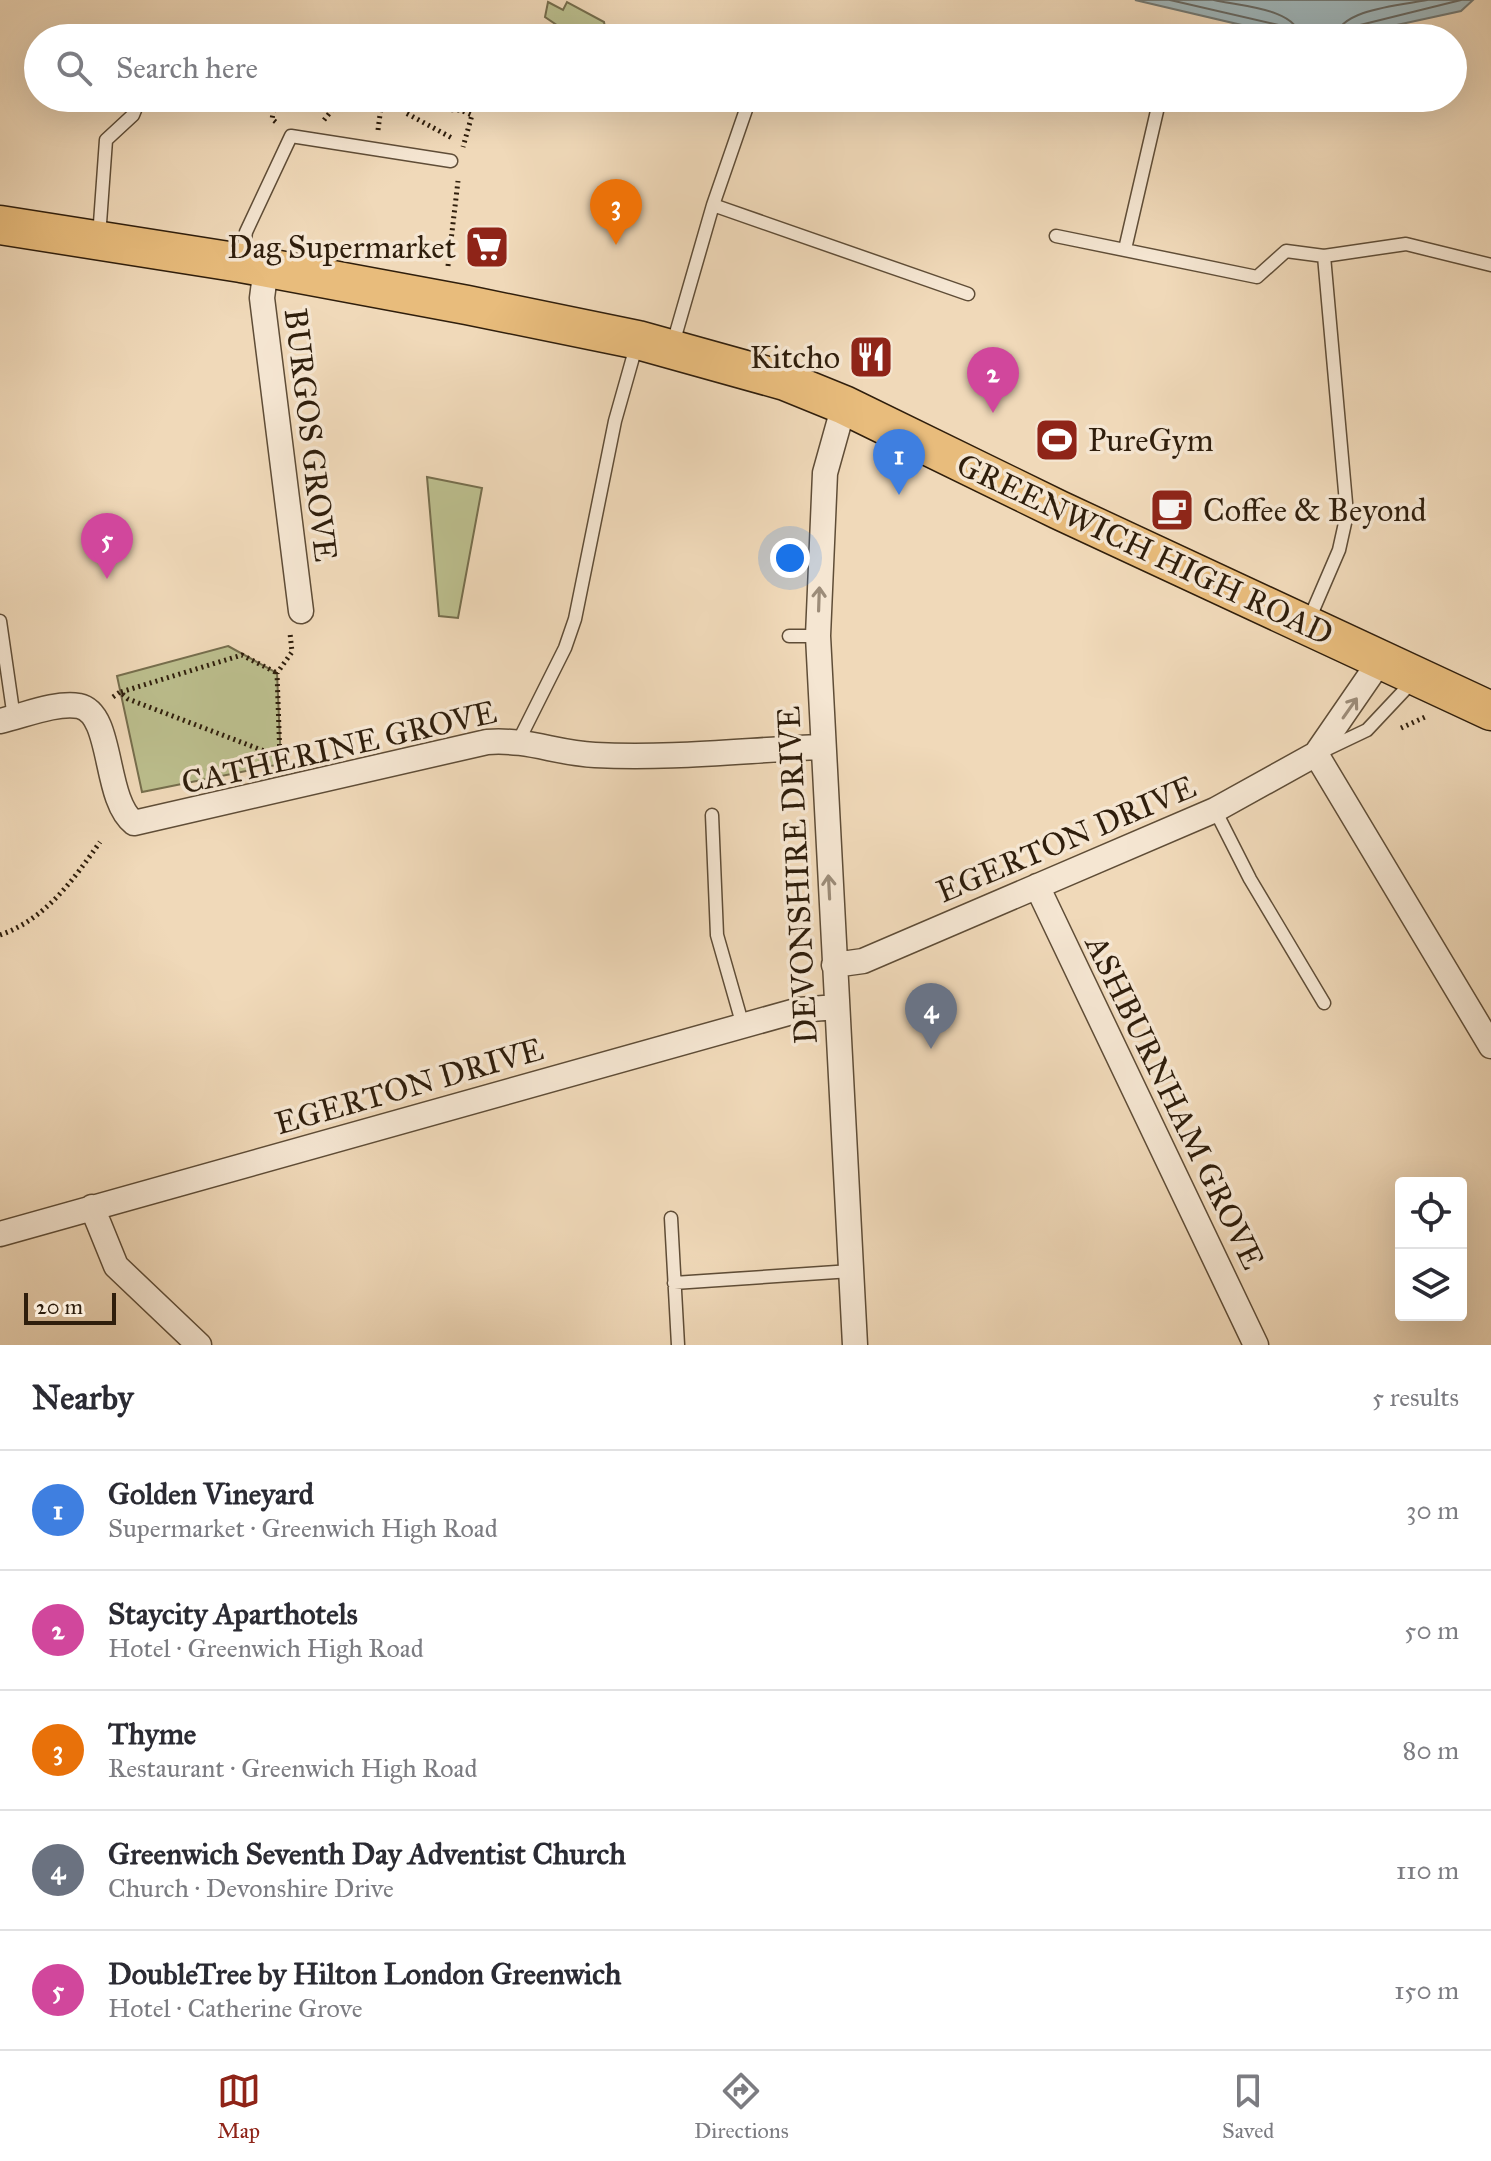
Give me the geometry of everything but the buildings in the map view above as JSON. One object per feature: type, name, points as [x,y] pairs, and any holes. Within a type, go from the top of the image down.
[{"type":"main road","name":"GREENWICH HIGH ROAD","points":[[0,225],[254,265],[655,344],[785,381],[844,405],[1491,711]]},
{"type":"street","name":"BURGOS GROVE","points":[[254,265],[262,298],[301,611]]},
{"type":"street","name":"DEVONSHIRE DRIVE","points":[[844,405],[825,473],[818,636],[821,747],[855,1345]]},
{"type":"street","name":"EGERTON DRIVE","points":[[834,965],[863,961],[1215,810],[1316,754],[1380,661]]},
{"type":"street","name":"CATHERINE GROVE","points":[[7,720],[67,706],[81,706],[93,714],[100,726],[115,798],[122,814],[134,823],[147,823],[487,742],[519,740],[592,755],[633,756],[821,747]]},
{"type":"street","points":[[1316,754],[1491,1046]]},
{"type":"street","name":"ASHBURNHAM GROVE","points":[[1037,886],[1256,1345]]},
{"type":"street","name":"EGERTON DRIVE","points":[[0,1234],[799,1010],[836,1007]]},
{"type":"street","points":[[92,1207],[116,1266],[199,1345]]},
{"type":"lane","points":[[99,240],[106,140],[134,112]]},
{"type":"lane","points":[[519,740],[565,648],[575,619],[615,421],[655,344],[713,205],[745,112]]},
{"type":"lane","points":[[1125,249],[1157,112]]},
{"type":"lane","points":[[254,265],[251,219],[291,136],[451,161]]},
{"type":"lane","points":[[713,205],[968,294]]},
{"type":"lane","points":[[1056,236],[1257,277],[1286,251],[1324,256],[1406,244],[1491,265]]},
{"type":"lane","points":[[1307,625],[1339,550],[1347,514],[1324,256]]},
{"type":"lane","points":[[0,621],[7,720]]},
{"type":"lane","points":[[789,636],[818,636]]},
{"type":"lane","name":"EGERTON DRIVE","points":[[1316,754],[1367,730],[1392,707],[1417,676]]},
{"type":"lane","points":[[1215,810],[1250,879],[1324,1003]]},
{"type":"lane","points":[[712,815],[717,935],[743,1026]]},
{"type":"lane","points":[[671,1218],[678,1345]]},
{"type":"lane","points":[[674,1283],[851,1271]]},
{"type":"path","points":[[406,112],[464,144]]},
{"type":"path","points":[[281,769],[277,673],[292,652],[290,627],[301,611]]},
{"type":"path","points":[[112,697],[242,655],[277,673]]},
{"type":"path","points":[[120,692],[128,699],[280,757]]},
{"type":"path","points":[[0,935],[35,918],[54,901],[100,842]]},
{"type":"green space","points":[[548,2],[563,10],[567,2],[604,24],[555,24],[545,17]]},
{"type":"green space","points":[[427,477],[482,488],[458,618],[439,616]]},
{"type":"green space","points":[[228,646],[277,673],[281,764],[142,792],[117,676]]},
{"type":"water","points":[[1135,0],[1473,0],[1461,11],[1401,24],[1237,24]]},
{"type":"place","name":"Thyme","points":[[616,245]]},
{"type":"place","name":"Dag Supermarket","points":[[487,247]]},
{"type":"place","name":"Kitcho","points":[[871,357]]},
{"type":"place","name":"Staycity Aparthotels","points":[[993,413]]},
{"type":"place","name":"PureGym","points":[[1057,440]]},
{"type":"place","name":"Golden Vineyard","points":[[899,495]]},
{"type":"place","name":"Coffee & Beyond","points":[[1172,510]]},
{"type":"place","name":"DoubleTree by Hilton London Greenwich","points":[[107,579]]},
{"type":"place","name":"Greenwich Seventh Day Adventist Church","points":[[931,1049]]}]
